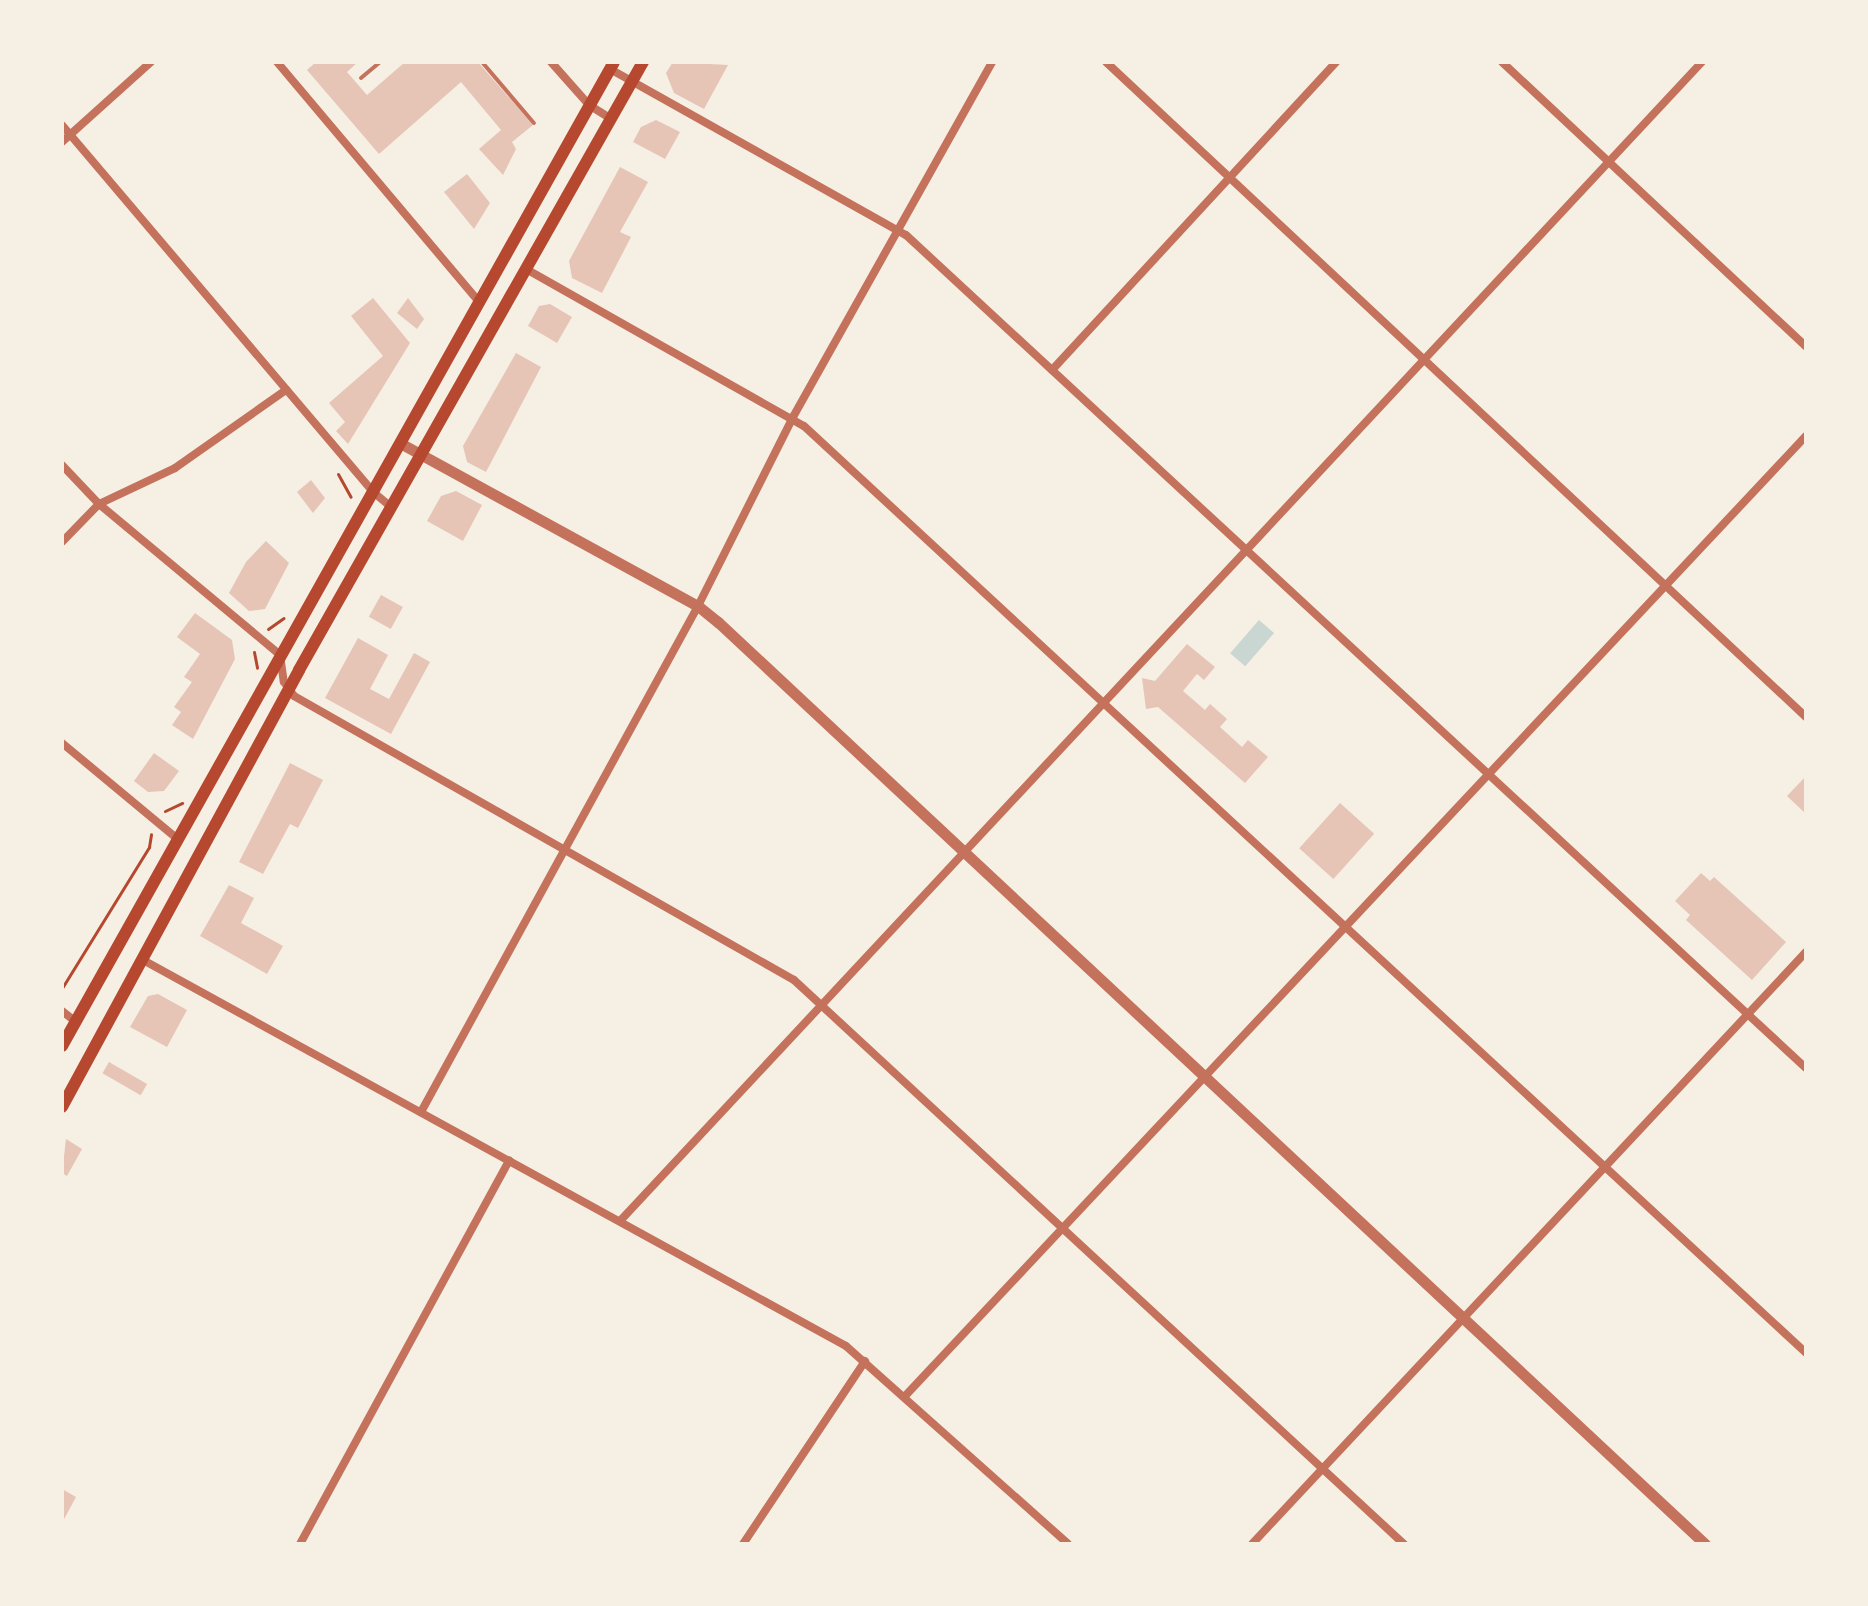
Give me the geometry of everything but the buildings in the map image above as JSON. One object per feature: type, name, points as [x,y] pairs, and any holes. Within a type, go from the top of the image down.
[{"type":"main road","points":[[62,1107],[288,691],[643,62]]},
{"type":"main road","points":[[62,1046],[612,66]]},
{"type":"street","points":[[62,142],[151,62]]},
{"type":"street","points":[[277,62],[480,303]]},
{"type":"street","points":[[551,62],[589,105],[610,118]]},
{"type":"street","points":[[421,1112],[698,606],[793,417],[992,62]]},
{"type":"street","points":[[1106,62],[1665,589],[1806,717]]},
{"type":"street","points":[[1052,370],[1336,62]]},
{"type":"street","points":[[1502,62],[1806,346]]},
{"type":"street","points":[[620,1221],[1243,549],[1426,361],[1702,62]]},
{"type":"street","points":[[612,66],[632,82],[897,228],[1806,1068]]},
{"type":"street","points":[[62,125],[372,491],[391,507]]},
{"type":"street","points":[[526,269],[793,417],[1806,1353]]},
{"type":"street","points":[[62,542],[99,504],[175,468],[286,390]]},
{"type":"street","points":[[906,1395],[1806,436]]},
{"type":"street","points":[[400,443],[698,606],[1705,1544]]},
{"type":"street","points":[[62,465],[99,504],[280,655],[288,691],[562,850],[778,967],[822,1004],[1404,1544]]},
{"type":"street","points":[[62,743],[179,840]]},
{"type":"street","points":[[1252,1544],[1806,952]]},
{"type":"street","points":[[143,960],[620,1221],[865,1361],[1068,1544]]},
{"type":"street","points":[[62,1011],[75,1021]]},
{"type":"street","points":[[300,1544],[509,1160]]},
{"type":"street","points":[[743,1544],[865,1361]]},
{"type":"lane","points":[[361,78],[380,62]]},
{"type":"lane","points":[[482,62],[534,123]]},
{"type":"path","points":[[346,510],[352,499],[337,476],[347,461]]},
{"type":"path","points":[[250,680],[258,667],[253,651],[261,637],[272,623],[287,617]]},
{"type":"path","points":[[62,988],[149,847],[146,842],[168,807],[186,802]]},
{"type":"shaded area","points":[[1259,620],[1274,633],[1245,666],[1230,653]]}]
